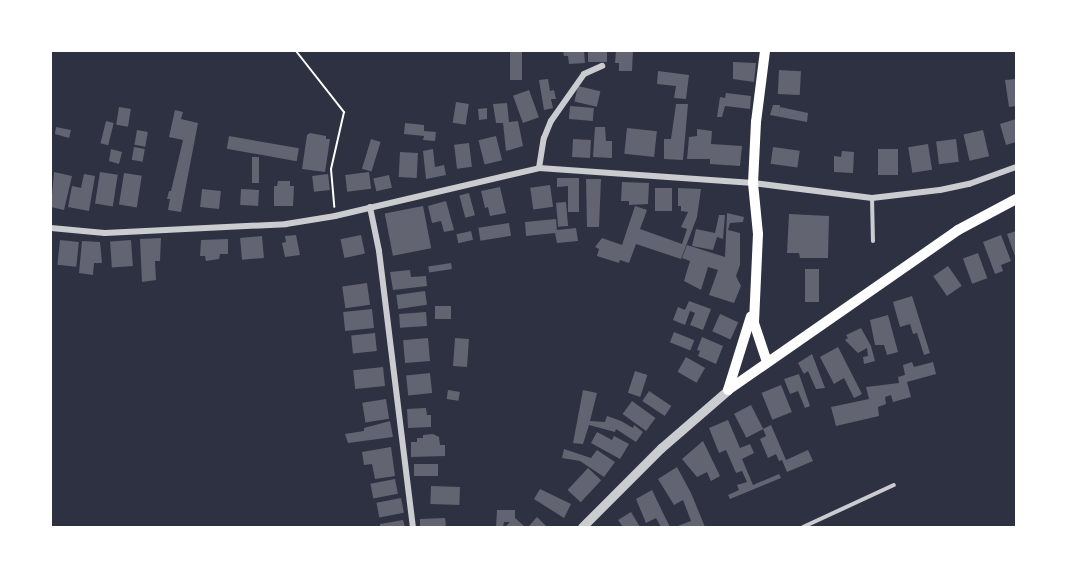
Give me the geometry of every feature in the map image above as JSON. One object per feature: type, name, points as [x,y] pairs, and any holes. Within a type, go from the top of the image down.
[{"type":"main road","points":[[765,51],[756,122],[753,183],[758,234],[754,306],[756,334],[767,362]]},
{"type":"main road","points":[[728,390],[958,231],[1016,199]]},
{"type":"main road","points":[[728,390],[754,306]]},
{"type":"street","points":[[539,168],[544,138],[552,121],[584,74],[602,66]]},
{"type":"street","points":[[51,228],[105,232],[286,224],[335,216],[539,168],[753,183],[872,198],[969,184],[1016,167]]},
{"type":"street","points":[[370,207],[379,251],[413,527]]},
{"type":"street","points":[[582,527],[661,448],[728,390]]},
{"type":"lane","points":[[872,198],[873,241]]},
{"type":"lane","points":[[803,527],[894,485]]},
{"type":"path","points":[[296,51],[344,112],[331,169],[335,216]]},
{"type":"building","points":[[510,51],[522,51],[522,80],[510,80]]},
{"type":"building","points":[[563,51],[584,51],[585,63],[569,64],[568,56],[564,56]]},
{"type":"building","points":[[588,51],[607,51],[607,62],[588,62]]},
{"type":"building","points":[[616,51],[633,51],[632,71],[619,71],[619,63],[615,63]]},
{"type":"building","points":[[733,62],[756,63],[754,82],[733,79]]},
{"type":"building","points":[[779,70],[801,71],[800,95],[778,94]]},
{"type":"building","points":[[658,71],[689,75],[686,99],[674,98],[676,86],[657,84]]},
{"type":"building","points":[[548,79],[550,91],[554,90],[556,99],[551,99],[553,108],[544,110],[539,80]]},
{"type":"building","points":[[1016,79],[1016,106],[1009,107],[1005,80]]},
{"type":"building","points":[[578,86],[600,91],[597,107],[574,102]]},
{"type":"building","points":[[529,90],[539,117],[523,123],[513,96]]},
{"type":"building","points":[[726,93],[751,96],[750,109],[725,106],[722,117],[717,117],[720,97],[725,98]]},
{"type":"building","points":[[456,102],[469,104],[466,125],[453,123]]},
{"type":"building","points":[[507,103],[509,122],[518,121],[523,146],[506,151],[503,123],[496,123],[493,104]]},
{"type":"building","points":[[676,104],[688,104],[683,160],[664,159],[664,139],[671,139]]},
{"type":"building","points":[[773,105],[780,105],[779,114],[780,107],[808,113],[807,122],[770,115]]},
{"type":"building","points":[[570,106],[594,108],[593,121],[569,119]]},
{"type":"building","points":[[119,107],[131,109],[128,127],[116,125]]},
{"type":"building","points":[[487,108],[487,119],[479,120],[478,109]]},
{"type":"building","points":[[175,110],[183,112],[181,119],[198,123],[181,212],[168,210],[170,199],[167,199],[183,140],[169,137]]},
{"type":"building","points":[[1016,119],[1016,142],[1006,145],[1000,124]]},
{"type":"building","points":[[106,121],[114,123],[108,145],[100,143]]},
{"type":"building","points":[[405,123],[424,125],[424,131],[436,132],[435,141],[423,140],[424,136],[404,134]]},
{"type":"building","points":[[56,127],[71,130],[69,138],[55,134]]},
{"type":"building","points":[[595,127],[605,127],[606,141],[612,141],[612,158],[593,157]]},
{"type":"building","points":[[627,128],[657,131],[654,157],[624,154]]},
{"type":"building","points":[[697,129],[712,131],[711,144],[742,146],[740,166],[710,164],[710,159],[687,159],[689,137],[697,136]]},
{"type":"building","points":[[137,130],[148,132],[145,147],[134,145]]},
{"type":"building","points":[[983,130],[989,156],[970,161],[964,134]]},
{"type":"building","points":[[310,133],[330,139],[325,172],[302,169],[307,135]]},
{"type":"building","points":[[229,136],[299,148],[297,161],[227,149]]},
{"type":"building","points":[[496,136],[502,160],[485,165],[479,140]]},
{"type":"building","points":[[371,139],[381,142],[371,172],[362,169]]},
{"type":"building","points":[[573,139],[591,140],[590,158],[572,157]]},
{"type":"building","points":[[956,139],[959,162],[939,164],[936,141]]},
{"type":"building","points":[[469,143],[472,167],[457,169],[454,145]]},
{"type":"building","points":[[928,144],[932,170],[912,173],[908,147]]},
{"type":"building","points":[[134,147],[145,149],[143,162],[132,160]]},
{"type":"building","points":[[773,147],[800,151],[797,168],[771,164]]},
{"type":"building","points":[[111,149],[122,152],[119,164],[109,161]]},
{"type":"building","points":[[433,149],[435,167],[444,165],[446,175],[426,179],[423,151]]},
{"type":"building","points":[[878,149],[898,149],[898,175],[878,175]]},
{"type":"building","points":[[842,151],[854,152],[853,173],[834,172],[834,156],[841,157]]},
{"type":"building","points":[[400,152],[418,153],[417,178],[399,177]]},
{"type":"building","points":[[252,157],[259,157],[259,183],[252,183]]},
{"type":"building","points":[[54,172],[72,176],[64,210],[51,207]]},
{"type":"building","points":[[100,172],[118,175],[113,206],[95,204]]},
{"type":"building","points":[[369,172],[371,189],[347,192],[345,175]]},
{"type":"building","points":[[124,173],[142,176],[137,207],[119,205]]},
{"type":"building","points":[[84,174],[95,176],[89,211],[68,207],[72,186],[81,188]]},
{"type":"building","points":[[328,174],[330,190],[314,192],[312,176]]},
{"type":"building","points":[[389,175],[392,188],[376,191],[373,179]]},
{"type":"building","points":[[557,178],[579,178],[579,212],[568,212],[568,186],[557,187]]},
{"type":"building","points":[[586,179],[601,179],[599,227],[587,227]]},
{"type":"building","points":[[278,181],[290,181],[290,186],[294,186],[293,206],[274,206],[274,186],[277,186]]},
{"type":"building","points":[[622,182],[649,183],[648,204],[629,205],[629,201],[621,201]]},
{"type":"building","points":[[550,185],[553,207],[533,210],[530,188]]},
{"type":"building","points":[[500,187],[506,213],[490,216],[488,207],[485,208],[481,191]]},
{"type":"building","points":[[655,188],[672,188],[672,211],[655,211]]},
{"type":"building","points":[[678,188],[701,189],[697,217],[681,259],[636,244],[629,263],[620,260],[619,263],[597,256],[599,249],[595,247],[602,238],[622,245],[635,206],[647,210],[640,229],[682,244],[687,229],[681,227],[688,212],[681,211],[681,206],[678,206]]},
{"type":"building","points":[[202,189],[221,191],[219,209],[200,207]]},
{"type":"building","points":[[241,189],[259,190],[258,206],[240,205]]},
{"type":"building","points":[[469,193],[475,215],[465,218],[459,196]]},
{"type":"building","points":[[446,201],[454,230],[444,232],[441,221],[432,223],[428,206]]},
{"type":"building","points":[[566,202],[568,226],[558,227],[556,203]]},
{"type":"building","points":[[423,206],[431,248],[393,256],[385,213]]},
{"type":"building","points":[[727,213],[744,217],[743,222],[730,223],[728,230],[740,233],[740,265],[736,276],[741,286],[734,303],[709,295],[718,270],[708,267],[701,290],[684,281],[690,261],[682,258],[687,245],[725,257]]},
{"type":"building","points":[[789,214],[829,216],[828,258],[800,258],[799,253],[787,253]]},
{"type":"building","points":[[719,215],[725,215],[723,239],[717,237],[713,250],[692,246],[696,229],[715,233]]},
{"type":"building","points":[[556,219],[557,230],[576,228],[578,241],[557,243],[555,233],[526,236],[525,222]]},
{"type":"building","points":[[509,223],[511,236],[480,241],[478,228]]},
{"type":"building","points":[[471,231],[473,240],[458,243],[456,234]]},
{"type":"building","points":[[1016,231],[1016,259],[1007,234]]},
{"type":"building","points":[[296,235],[300,255],[285,257],[282,243],[286,242],[285,236]]},
{"type":"building","points":[[361,235],[365,254],[344,258],[340,239]]},
{"type":"building","points":[[1001,235],[1011,261],[1001,265],[1003,271],[995,274],[983,242]]},
{"type":"building","points":[[262,236],[264,258],[242,260],[240,238]]},
{"type":"building","points":[[161,238],[160,261],[155,261],[156,280],[142,282],[140,239]]},
{"type":"building","points":[[228,239],[228,254],[220,254],[219,259],[206,261],[205,256],[200,256],[201,240]]},
{"type":"building","points":[[60,240],[79,242],[76,267],[57,265]]},
{"type":"building","points":[[131,240],[133,266],[112,267],[110,241]]},
{"type":"building","points":[[82,241],[100,242],[102,263],[94,263],[93,275],[79,273]]},
{"type":"building","points":[[978,253],[987,278],[972,284],[963,258]]},
{"type":"building","points":[[451,263],[452,269],[429,273],[428,267]]},
{"type":"building","points":[[948,266],[962,286],[947,296],[933,276]]},
{"type":"building","points":[[805,269],[819,269],[819,302],[805,302]]},
{"type":"building","points":[[410,270],[411,277],[426,276],[427,286],[393,290],[390,272]]},
{"type":"building","points":[[367,283],[370,305],[345,308],[342,286]]},
{"type":"building","points":[[425,291],[427,305],[398,309],[396,295]]},
{"type":"building","points":[[912,296],[930,353],[924,355],[917,333],[913,334],[910,324],[900,327],[893,302]]},
{"type":"building","points":[[689,301],[711,309],[703,330],[690,325],[695,313],[690,311],[685,325],[673,320],[678,307],[685,310]]},
{"type":"building","points":[[435,306],[451,306],[451,319],[435,319]]},
{"type":"building","points":[[372,309],[374,328],[345,331],[343,312]]},
{"type":"building","points":[[426,312],[427,326],[400,328],[399,314]]},
{"type":"building","points":[[720,314],[738,322],[731,339],[712,331]]},
{"type":"building","points":[[888,315],[898,352],[887,355],[884,345],[875,345],[870,320]]},
{"type":"building","points":[[861,328],[871,346],[875,361],[864,364],[863,357],[868,356],[867,348],[858,353],[845,340],[848,338],[846,335]]},
{"type":"building","points":[[674,332],[694,340],[690,350],[670,342]]},
{"type":"building","points":[[375,333],[377,351],[353,353],[351,336]]},
{"type":"building","points":[[702,337],[723,346],[716,364],[698,356],[700,351],[697,350]]},
{"type":"building","points":[[428,338],[430,361],[405,363],[403,340]]},
{"type":"building","points":[[455,338],[469,339],[467,367],[453,366]]},
{"type":"building","points":[[838,347],[862,394],[854,398],[844,378],[834,384],[820,357]]},
{"type":"building","points":[[812,354],[825,388],[816,389],[808,371],[804,374],[798,363]]},
{"type":"building","points":[[686,357],[705,368],[697,383],[678,372]]},
{"type":"building","points":[[912,362],[914,367],[933,362],[936,374],[907,382],[911,397],[893,402],[891,395],[885,397],[886,404],[878,407],[879,416],[836,426],[831,407],[869,399],[866,387],[899,383],[898,377],[905,375],[903,365]]},
{"type":"building","points":[[383,367],[385,386],[355,389],[353,370]]},
{"type":"building","points":[[635,371],[647,375],[640,397],[628,393]]},
{"type":"building","points":[[430,373],[432,393],[408,395],[406,376]]},
{"type":"building","points":[[799,374],[810,406],[805,408],[798,391],[790,394],[784,379]]},
{"type":"building","points":[[781,385],[792,412],[772,420],[762,393]]},
{"type":"building","points":[[448,390],[460,392],[458,401],[447,399]]},
{"type":"building","points":[[583,390],[597,393],[590,421],[605,422],[607,416],[633,428],[634,425],[643,432],[636,442],[616,429],[615,432],[589,425],[583,444],[573,443]]},
{"type":"building","points":[[649,391],[671,406],[665,416],[642,401]]},
{"type":"building","points":[[386,399],[389,419],[365,423],[362,403]]},
{"type":"building","points":[[632,401],[655,418],[646,431],[623,414]]},
{"type":"building","points":[[751,405],[763,429],[746,438],[734,414]]},
{"type":"building","points":[[426,408],[427,415],[431,415],[431,427],[408,428],[407,409]]},
{"type":"building","points":[[728,420],[740,448],[750,444],[754,453],[742,459],[753,485],[779,474],[781,478],[730,499],[728,495],[739,490],[737,485],[747,482],[742,471],[736,473],[726,450],[719,453],[709,428]]},
{"type":"building","points":[[390,421],[393,437],[348,443],[345,434],[364,431],[364,428]]},
{"type":"building","points":[[771,425],[786,460],[808,450],[813,461],[787,472],[782,460],[779,461],[776,454],[768,458],[760,439],[766,436],[763,429]]},
{"type":"building","points":[[597,432],[612,440],[614,436],[629,444],[620,459],[591,443]]},
{"type":"building","points":[[433,434],[439,437],[440,445],[445,445],[445,456],[411,457],[411,442],[417,442],[417,438],[423,438],[423,435]]},
{"type":"building","points":[[703,441],[720,476],[711,481],[707,472],[697,477],[682,459]]},
{"type":"building","points":[[391,447],[395,476],[375,479],[372,464],[364,465],[362,452]]},
{"type":"building","points":[[564,449],[591,458],[597,450],[615,462],[604,477],[580,461],[562,458]]},
{"type":"building","points":[[414,464],[438,464],[438,476],[414,476]]},
{"type":"building","points":[[677,467],[705,527],[675,527],[691,521],[683,500],[674,505],[658,479]]},
{"type":"building","points":[[588,468],[601,480],[581,502],[568,490]]},
{"type":"building","points":[[395,479],[398,494],[373,498],[370,484]]},
{"type":"building","points":[[431,486],[460,487],[459,505],[430,504]]},
{"type":"building","points":[[540,489],[571,504],[564,518],[534,499]]},
{"type":"building","points":[[652,490],[670,527],[661,527],[656,518],[646,523],[636,499]]},
{"type":"building","points":[[401,498],[404,513],[379,517],[376,503]]},
{"type":"building","points":[[497,510],[515,510],[515,518],[524,526],[505,527],[510,522],[504,522],[503,527],[496,527]]},
{"type":"building","points":[[631,512],[640,527],[623,527],[618,520]]},
{"type":"building","points":[[537,517],[547,527],[528,527]]},
{"type":"building","points":[[445,518],[446,527],[420,527],[420,519]]},
{"type":"building","points":[[403,520],[405,527],[380,527],[380,524]]}]
